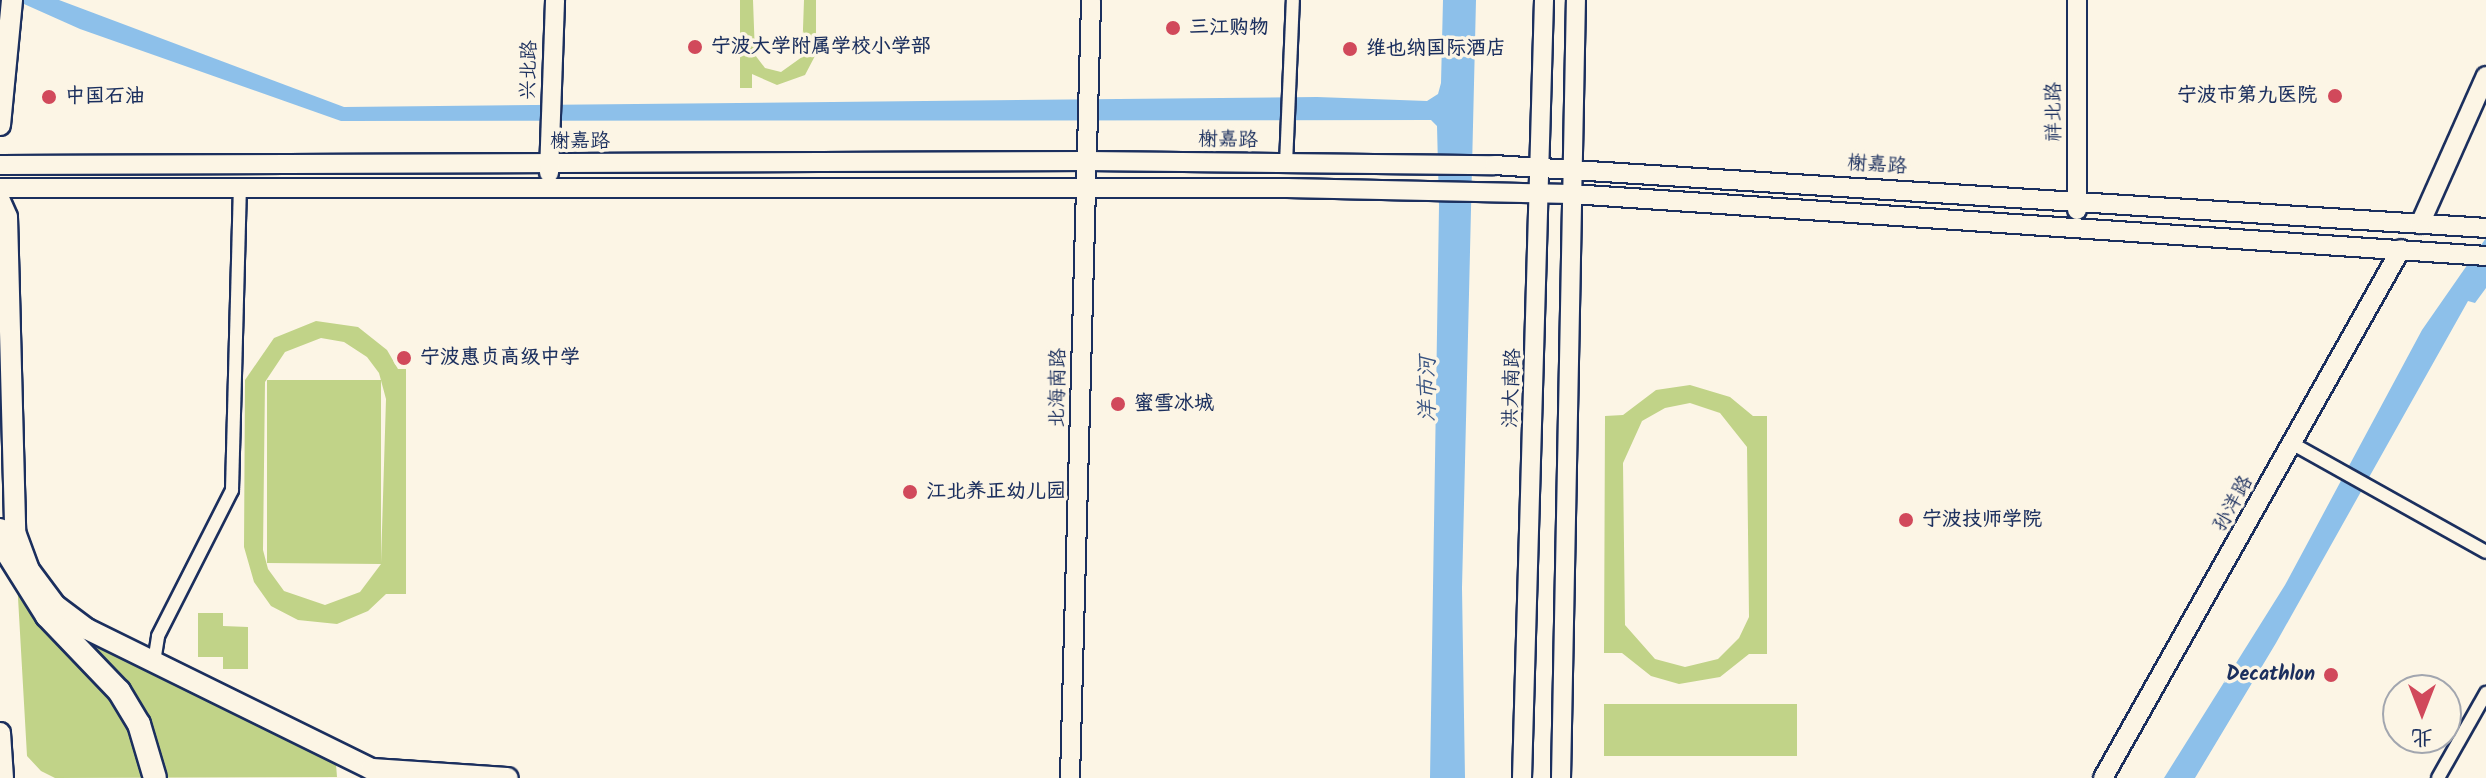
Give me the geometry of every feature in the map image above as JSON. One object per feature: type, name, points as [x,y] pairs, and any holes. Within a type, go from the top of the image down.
[{"type":"highway","points":[[0,530],[5,549],[47,616],[119,691],[139,724],[155,778]]},
{"type":"main road","points":[[0,125],[12,0]]},
{"type":"main road","name":"兴北路","points":[[550,190],[555,0]]},
{"type":"main road","name":"北海南路","points":[[1070,778],[1091,0]]},
{"type":"main road","name":"洪大南路","points":[[1522,778],[1542,193],[1544,0]]},
{"type":"main road","points":[[1561,778],[1576,0]]},
{"type":"main road","name":"祥北路","points":[[2076,225],[2077,0]]},
{"type":"main road","points":[[2420,224],[2486,76]]},
{"type":"main road","name":"榭嘉路","points":[[0,165],[549,158],[1286,158],[1573,169],[2486,228]]},
{"type":"main road","points":[[0,188],[1542,193],[2076,225],[2486,256]]},
{"type":"main road","points":[[0,201],[7,217],[15,532],[29,570],[55,605],[87,629],[371,769],[508,778]]},
{"type":"main road","name":"孙洋路","points":[[2108,777],[2401,249]]},
{"type":"main road","points":[[0,733],[3,778]]},
{"type":"street","points":[[1286,158],[1293,0]]},
{"type":"street","points":[[154,662],[158,636],[232,490],[240,189]]},
{"type":"street","points":[[2293,444],[2374,486],[2486,552]]},
{"type":"street","points":[[2438,778],[2486,693]]},
{"type":"green space","points":[[740,0],[753,0],[755,55],[765,68],[781,72],[802,57],[804,0],[816,0],[816,54],[805,75],[777,85],[752,74],[752,88],[740,88]]},
{"type":"green space","points":[[316,321],[358,327],[387,350],[398,369],[406,369],[406,594],[386,594],[368,611],[337,624],[298,620],[271,606],[254,582],[244,547],[245,380],[274,338]],"holes":[[[321,338],[344,342],[367,357],[381,380],[267,380],[267,563],[381,564],[360,592],[325,605],[284,591],[268,569],[263,550],[265,382],[285,352]],[[381,380],[386,399],[381,563]]]},
{"type":"green space","points":[[1690,385],[1730,397],[1753,416],[1767,416],[1767,654],[1749,654],[1720,677],[1679,684],[1651,676],[1622,653],[1604,653],[1605,416],[1623,415],[1656,390]],"holes":[[[1690,403],[1720,413],[1747,447],[1749,617],[1739,638],[1718,659],[1685,667],[1655,659],[1625,625],[1623,463],[1642,421],[1665,408]]]},
{"type":"green space","points":[[17,580],[139,662],[336,764],[337,777],[55,778],[41,771],[27,756]]},
{"type":"green space","points":[[198,613],[223,613],[223,626],[248,627],[248,669],[223,669],[223,657],[198,657]]},
{"type":"green space","points":[[1604,704],[1797,704],[1797,756],[1604,756]]},
{"type":"water","points":[[15,0],[59,0],[344,107],[1317,97],[1427,101],[1438,94],[1441,83],[1443,0],[1476,0],[1462,588],[1465,778],[1430,778],[1439,206],[1437,126],[1431,120],[341,121],[80,29]]},
{"type":"water","points":[[2486,238],[2486,288],[2475,303],[2468,301],[2276,643],[2195,778],[2164,778],[2285,585],[2422,330]]},
{"type":"place","name":"三江购物","points":[[1173,28]]},
{"type":"place","name":"宁波大学附属学校小学部","points":[[695,47]]},
{"type":"place","name":"维也纳国际酒店","points":[[1350,49]]},
{"type":"place","name":"宁波市第九医院","points":[[2335,96]]},
{"type":"place","name":"中国石油","points":[[49,97]]},
{"type":"place","name":"宁波惠贞高级中学","points":[[404,358]]},
{"type":"place","name":"蜜雪冰城","points":[[1118,404]]},
{"type":"place","name":"江北养正幼儿园","points":[[910,492]]},
{"type":"place","name":"宁波技师学院","points":[[1906,520]]},
{"type":"place","name":"Decathlon","points":[[2331,675]]},
{"type":"water label","name":"洋市河","points":[[1429,389]]}]
